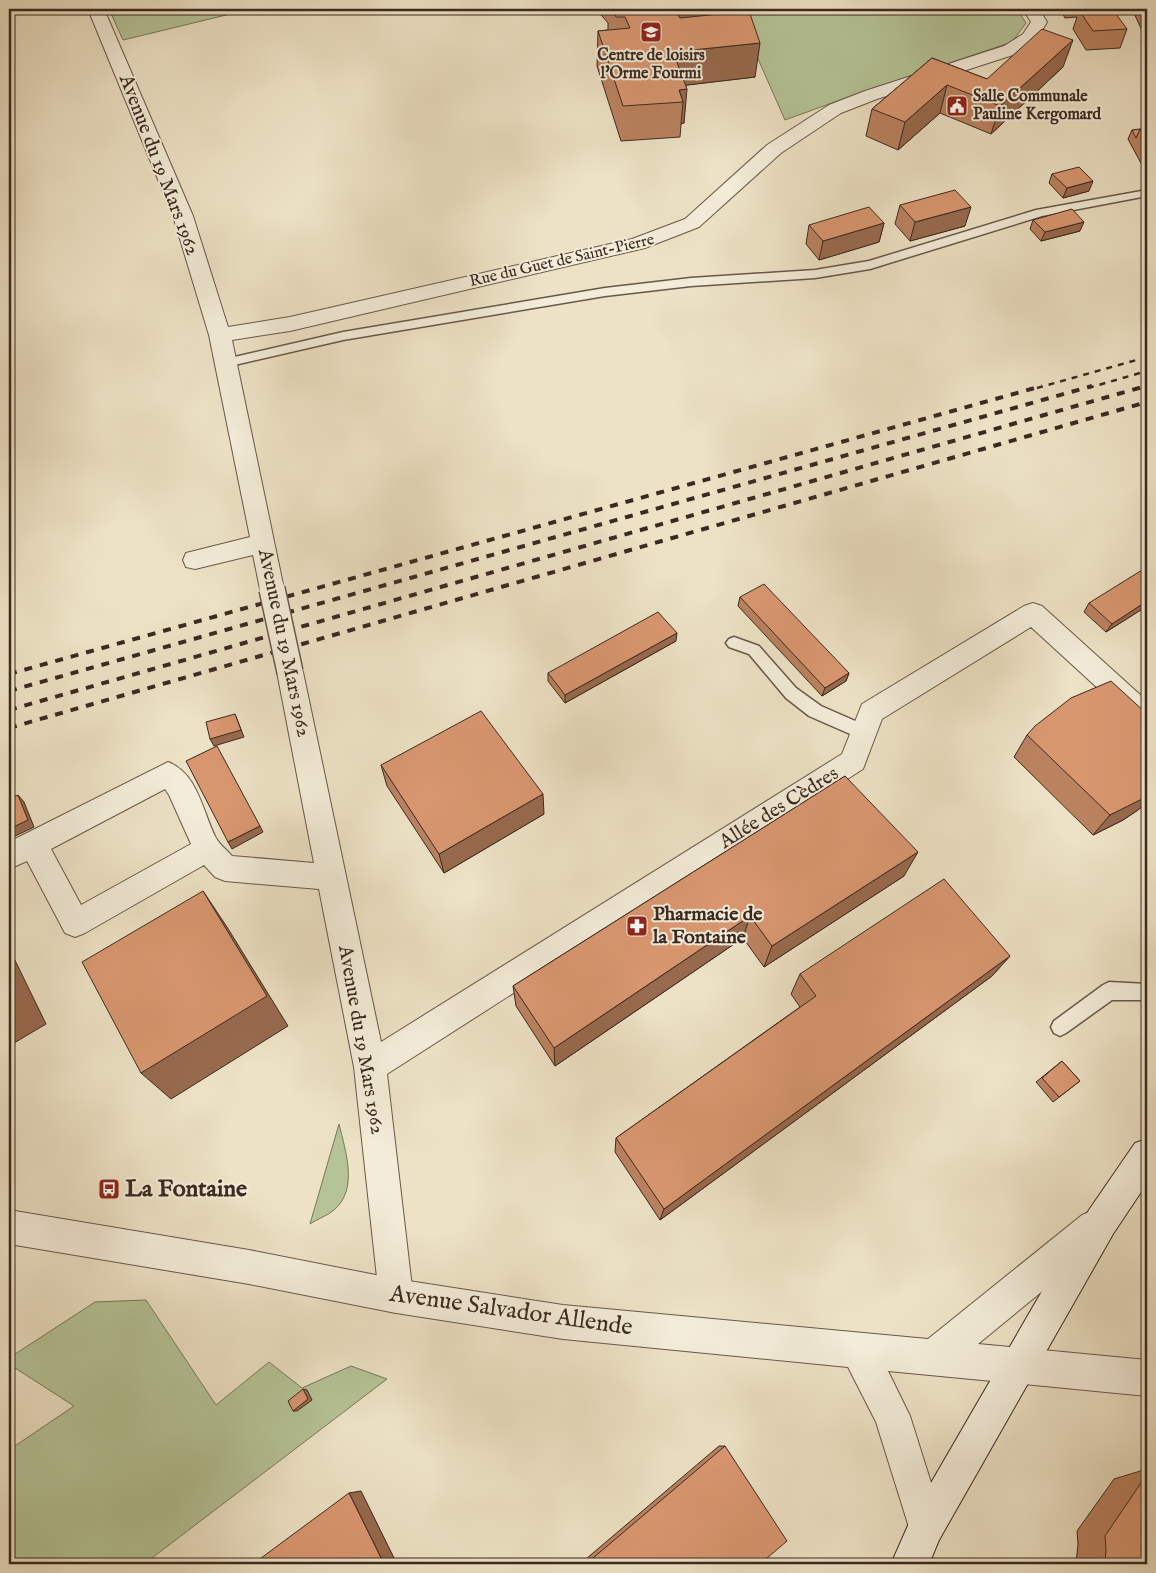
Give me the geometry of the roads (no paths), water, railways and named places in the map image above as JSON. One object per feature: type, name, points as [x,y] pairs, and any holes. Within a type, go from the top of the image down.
[{"type":"street","name":"Avenue du 19 Mars 1962","points":[[96,9],[183,216],[220,335],[370,1067],[396,1296]]},
{"type":"street","name":"Rue du Guet de Saint-Pierre","points":[[220,335],[290,324],[638,244],[665,236],[692,223],[774,149],[835,109],[871,95],[1010,50],[1030,37],[1039,22],[1031,9]]},
{"type":"street","points":[[195,560],[263,543]]},
{"type":"street","name":"Allée des Cèdres","points":[[370,1067],[853,761],[871,712],[1033,613],[1147,717]]},
{"type":"street","points":[[207,849],[75,923],[21,850],[168,774],[180,787],[207,849],[225,868],[332,877]]},
{"type":"street","points":[[910,1564],[926,1527],[1101,1222],[1147,1155]]},
{"type":"street","points":[[934,1357],[1101,1222]]},
{"type":"street","name":"Avenue Salvador Allende","points":[[9,1227],[250,1267],[396,1296],[563,1322],[1147,1378]]},
{"type":"street","points":[[858,1350],[892,1416],[926,1527]]},
{"type":"lane","points":[[226,363],[343,336],[605,292],[691,282],[815,274],[870,264],[1040,213],[1147,193]]},
{"type":"lane","points":[[734,643],[754,650],[791,693],[815,711],[864,732]]},
{"type":"lane","points":[[1060,1027],[1109,991],[1147,992]]},
{"type":"railway","points":[[1037,388],[1147,357]]},
{"type":"railway","points":[[1088,388],[1147,371]]},
{"type":"railway","points":[[9,674],[1042,386]]},
{"type":"railway","points":[[9,691],[1092,386]]},
{"type":"railway","points":[[9,710],[1146,386]]},
{"type":"railway","points":[[1141,388],[1147,386]]},
{"type":"railway","points":[[9,728],[1147,402]]},
{"type":"place","name":"Centre de loisirs l'Orme Fourmi","points":[[651,32]]},
{"type":"place","name":"Salle Communale Pauline Kergomard","points":[[957,106]]},
{"type":"place","name":"Pharmacie de la Fontaine","points":[[637,926]]},
{"type":"place","name":"La Fontaine","points":[[109,1189]]}]
